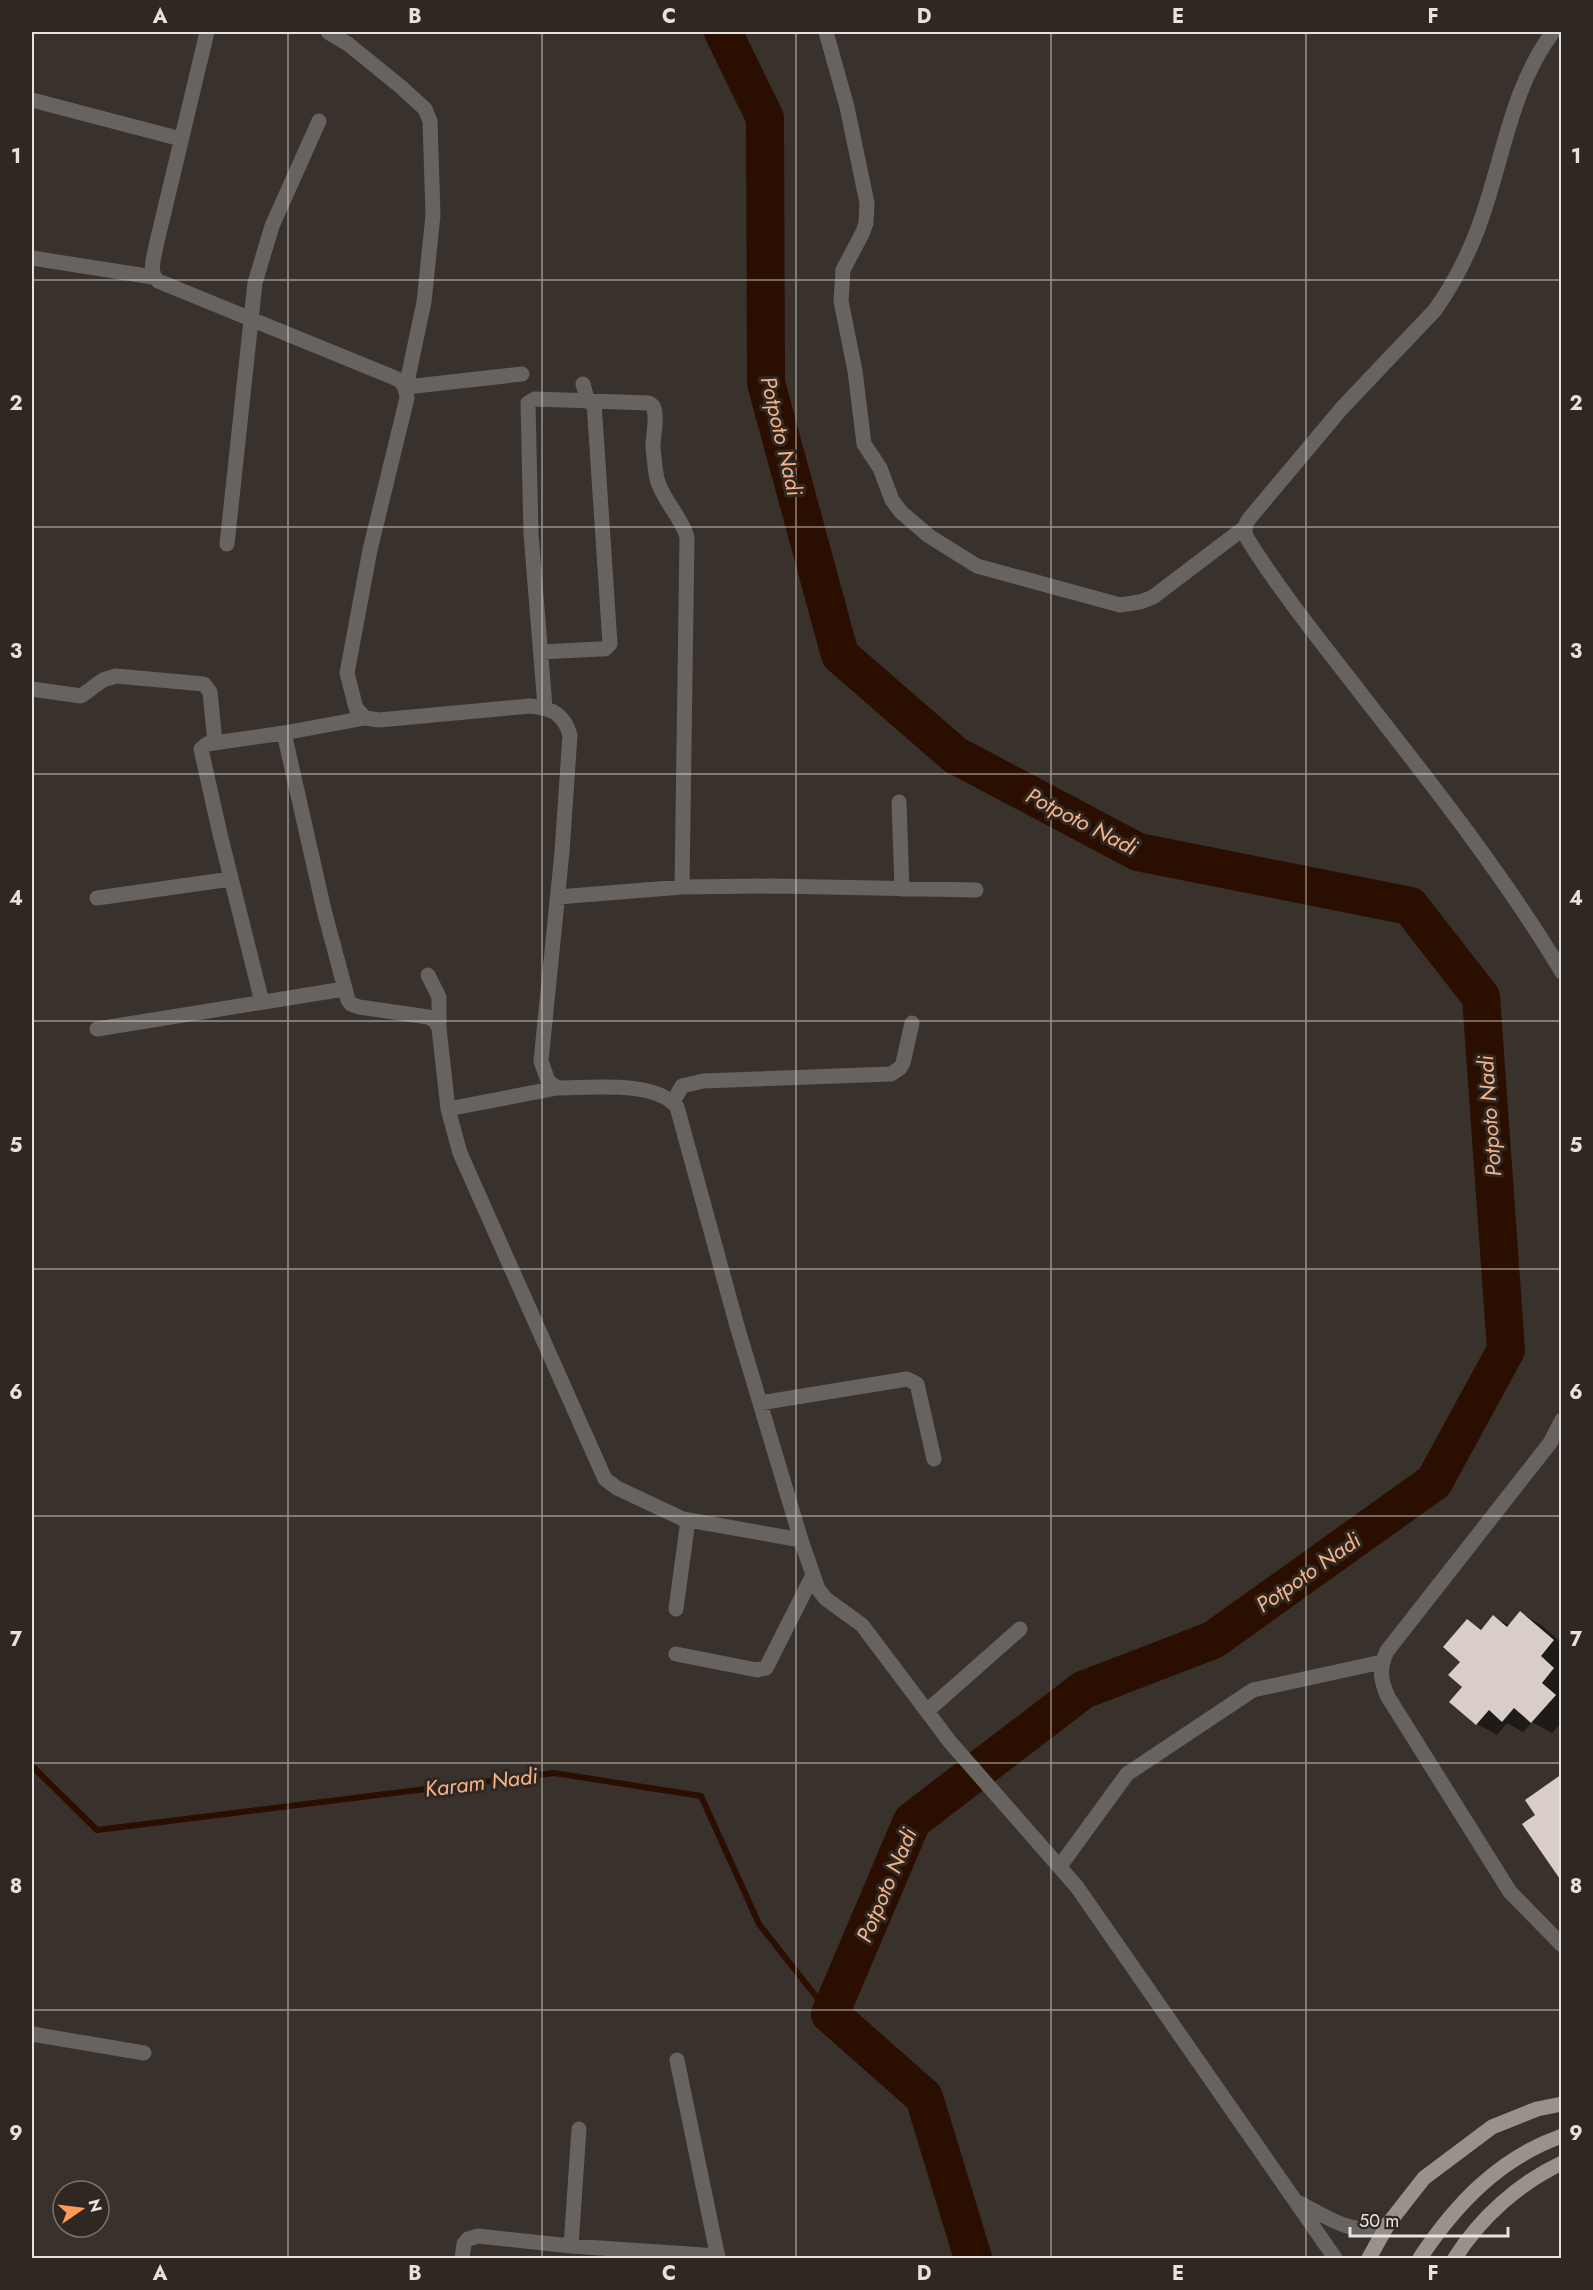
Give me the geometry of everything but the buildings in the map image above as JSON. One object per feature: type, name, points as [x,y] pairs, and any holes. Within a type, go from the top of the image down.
[{"type":"main road","points":[[1369,2259],[1388,2224],[1424,2178],[1492,2127],[1537,2109],[1562,2104]]},
{"type":"main road","points":[[1420,2259],[1437,2232],[1466,2197],[1499,2169],[1523,2154],[1562,2136]]},
{"type":"main road","points":[[1455,2259],[1492,2213],[1542,2172],[1562,2163]]},
{"type":"street","points":[[153,277],[156,246],[207,32]]},
{"type":"street","points":[[327,32],[348,44],[401,87],[425,109],[429,121],[433,215],[423,309],[405,387],[407,398],[370,550],[347,673],[356,708],[365,718]]},
{"type":"street","points":[[826,32],[847,106],[867,203],[863,232],[843,270],[840,283],[841,301],[855,371],[864,444],[880,468],[892,500],[901,512],[941,545],[977,566],[1120,605],[1153,597],[1245,532],[1256,511],[1342,408],[1435,310],[1446,294],[1473,240],[1517,99],[1553,32]]},
{"type":"street","points":[[32,99],[182,139]]},
{"type":"street","points":[[227,544],[255,283],[272,226],[319,121]]},
{"type":"street","points":[[32,258],[153,277],[395,378],[405,387]]},
{"type":"street","points":[[405,387],[522,374]]},
{"type":"street","points":[[541,652],[599,650],[605,649],[610,644],[591,402],[584,384]]},
{"type":"street","points":[[545,707],[531,534],[528,406],[530,401],[535,399],[649,403],[656,414],[653,447],[657,479],[663,496],[687,537],[682,887]]},
{"type":"street","points":[[1245,532],[1262,562],[1291,604],[1447,804],[1524,911],[1562,972]]},
{"type":"street","points":[[32,689],[81,696],[113,676],[204,684],[210,692],[215,742]]},
{"type":"street","points":[[262,1002],[201,754],[203,746],[215,742],[284,733],[365,718],[379,720],[530,706],[545,707],[558,713],[567,723],[570,735],[558,897],[542,1061],[548,1081],[557,1088]]},
{"type":"street","points":[[284,733],[348,1000],[355,1006],[428,1017],[435,1021],[439,1028]]},
{"type":"street","points":[[900,802],[902,888]]},
{"type":"street","points":[[97,898],[231,879]]},
{"type":"street","points":[[558,897],[682,887],[774,886],[976,890]]},
{"type":"street","points":[[428,975],[439,997],[439,1028],[448,1109],[460,1153],[605,1479],[617,1488],[654,1507],[688,1520],[801,1540]]},
{"type":"street","points":[[97,1029],[344,989]]},
{"type":"street","points":[[672,1102],[682,1086],[703,1081],[891,1074],[896,1072],[903,1063],[912,1023]]},
{"type":"street","points":[[448,1109],[557,1088],[647,1090],[663,1095],[672,1102],[679,1112],[734,1315],[801,1540],[821,1594],[862,1625],[950,1742],[1077,1887],[1297,2201],[1335,2259]]},
{"type":"street","points":[[760,1403],[907,1379],[913,1380],[917,1384],[934,1459]]},
{"type":"street","points":[[1562,1420],[1550,1443],[1388,1651],[1382,1662],[1380,1673],[1382,1686],[1388,1697],[1510,1892],[1562,1945]]},
{"type":"street","points":[[676,1609],[688,1520]]},
{"type":"street","points":[[676,1654],[762,1670],[768,1664],[813,1575]]},
{"type":"street","points":[[927,1711],[1020,1629]]},
{"type":"street","points":[[1060,1866],[1127,1774],[1253,1690],[1382,1662]]},
{"type":"street","points":[[32,2034],[144,2053]]},
{"type":"street","points":[[462,2259],[464,2244],[472,2237],[718,2257],[677,2060]]},
{"type":"street","points":[[571,2246],[579,2129]]},
{"type":"street","points":[[1297,2201],[1341,2225],[1355,2229],[1370,2229],[1388,2224]]},
{"type":"waterway","name":"Potpoto Nadi","points":[[723,32],[765,118],[766,383],[840,655],[955,755],[1138,852],[1410,906],[1481,997],[1506,1350],[1434,1482],[1213,1640],[1083,1690],[912,1821],[830,2014],[924,2097],[973,2258]]},
{"type":"waterway","name":"Karam Nadi","points":[[32,1766],[97,1830],[554,1773],[701,1796],[759,1924],[830,2014]]}]
